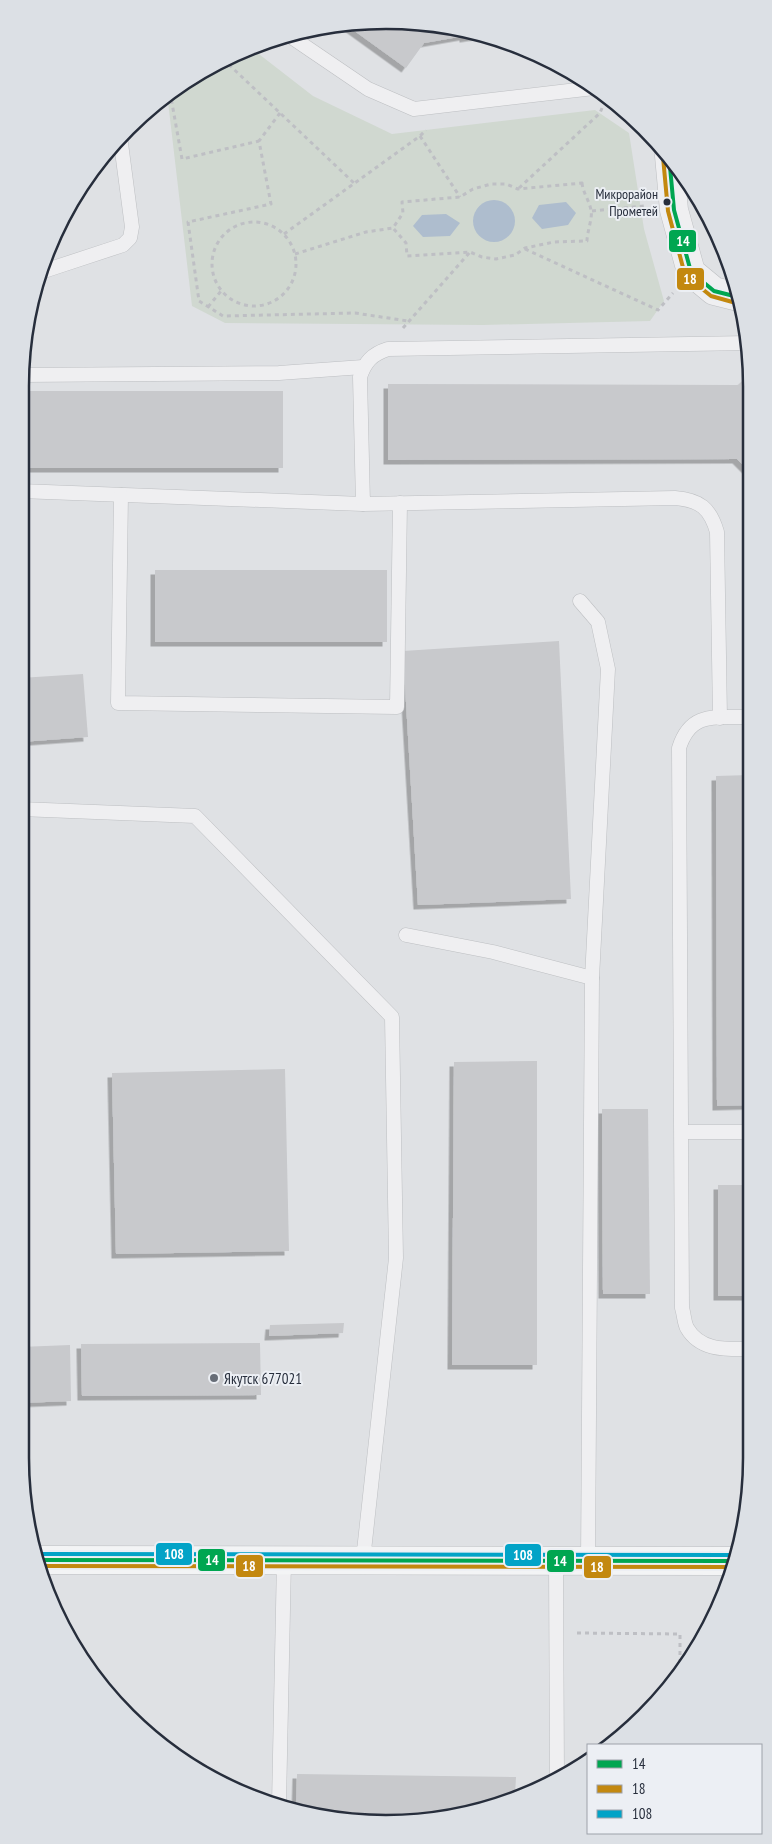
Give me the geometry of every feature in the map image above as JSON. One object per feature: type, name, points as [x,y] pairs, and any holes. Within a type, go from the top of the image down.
[{"type":"main road","points":[[44,1560],[728,1561]]},
{"type":"street","points":[[670,171],[674,210],[691,272],[714,291],[731,295]]},
{"type":"lane","points":[[296,40],[368,89],[414,109],[584,89]]},
{"type":"lane","points":[[49,270],[123,245],[130,238],[132,227],[121,145]]},
{"type":"lane","points":[[363,504],[360,378],[363,367],[377,353],[388,349],[740,343]]},
{"type":"lane","points":[[29,375],[279,373],[363,367]]},
{"type":"lane","points":[[29,491],[363,504],[688,499],[700,504],[707,510],[714,520],[717,532],[720,718]]},
{"type":"lane","points":[[121,495],[118,702],[397,707],[400,503]]},
{"type":"lane","points":[[580,601],[598,622],[608,668],[592,978],[588,1561]]},
{"type":"lane","points":[[743,717],[701,719],[689,726],[683,735],[679,748],[682,1308],[687,1327],[703,1344],[718,1349],[743,1349]]},
{"type":"lane","points":[[29,810],[195,816],[392,1017],[396,1258],[364,1560]]},
{"type":"lane","points":[[406,936],[493,952],[592,978]]},
{"type":"lane","points":[[682,1132],[743,1132]]},
{"type":"lane","points":[[279,1798],[284,1560]]},
{"type":"lane","points":[[556,1561],[557,1771]]},
{"type":"path","points":[[230,65],[354,183]]},
{"type":"path","points":[[172,101],[182,159],[258,141],[280,113]]},
{"type":"path","points":[[518,189],[600,113],[604,104]]},
{"type":"path","points":[[284,234],[420,136],[460,197]]},
{"type":"path","points":[[258,141],[271,204],[188,222],[198,301],[223,316],[355,313],[408,321]]},
{"type":"path","points":[[295,254],[366,232],[393,228],[403,213],[402,202],[460,197],[472,189],[491,184],[506,184],[518,189],[582,183],[583,192],[592,211],[587,242],[554,242],[525,248],[515,255],[496,260],[470,252],[407,256],[406,243],[393,228]]},
{"type":"path","points":[[592,211],[644,206]]},
{"type":"path","points":[[266,223],[278,229],[291,244],[295,254],[297,263],[295,276],[290,288],[281,298],[269,304],[256,307],[230,300],[214,279],[212,266],[214,252],[219,240],[228,231],[240,224],[266,223]]},
{"type":"path","points":[[525,248],[658,310],[691,272]]},
{"type":"path","points":[[388,349],[408,321],[470,252]]},
{"type":"path","points":[[208,307],[221,290]]},
{"type":"path","points":[[556,1633],[680,1634],[680,1660]]},
{"type":"shaded area","points":[[257,53],[313,96],[392,134],[595,110],[629,133],[644,229],[664,301],[650,321],[483,325],[225,323],[192,306],[168,104],[207,77]]},
{"type":"water","points":[[490,200],[498,200],[509,206],[515,221],[509,236],[498,242],[490,242],[479,236],[473,225],[473,217],[479,206]]},
{"type":"water","points":[[566,202],[576,213],[568,225],[542,229],[532,218],[539,205]]},
{"type":"water","points":[[446,214],[460,223],[450,236],[423,237],[413,226],[422,215]]},
{"type":"building","points":[[409,30],[459,37],[424,43],[406,68],[354,31]]},
{"type":"building","points":[[743,381],[743,465],[737,459],[388,460],[388,384],[738,385]]},
{"type":"building","points":[[29,391],[283,391],[283,468],[29,468]]},
{"type":"building","points":[[155,570],[387,570],[387,642],[155,642]]},
{"type":"building","points":[[559,641],[571,899],[418,905],[403,651]]},
{"type":"building","points":[[83,674],[88,737],[29,741],[29,677]]},
{"type":"building","points":[[743,775],[743,1105],[717,1106],[716,776]]},
{"type":"building","points":[[537,1061],[537,1365],[452,1365],[454,1062]]},
{"type":"building","points":[[285,1069],[289,1251],[116,1254],[112,1073]]},
{"type":"building","points":[[602,1109],[648,1109],[650,1294],[603,1294]]},
{"type":"building","points":[[718,1185],[743,1185],[743,1296],[718,1296]]},
{"type":"building","points":[[344,1323],[343,1333],[269,1336],[270,1325]]},
{"type":"building","points":[[260,1343],[261,1395],[82,1396],[81,1344]]},
{"type":"building","points":[[70,1345],[71,1401],[29,1403],[29,1347]]},
{"type":"building","points":[[297,1774],[516,1777],[515,1791],[478,1803],[433,1812],[386,1815],[363,1814],[339,1812],[296,1803]]},
{"type":"transit line","name":"18","points":[[663,161],[668,211],[685,275],[711,296],[733,302]]},
{"type":"transit line","name":"14","points":[[670,171],[674,210],[691,272],[714,291],[731,295]]},
{"type":"transit line","name":"108","points":[[42,1554],[729,1555]]},
{"type":"transit line","name":"14","points":[[44,1560],[728,1561]]},
{"type":"transit line","name":"18","points":[[46,1566],[726,1567]]},
{"type":"place","name":"Микрорайон Прометей","points":[[667,202]]},
{"type":"place","name":"Якутск 677021","points":[[214,1378]]}]
